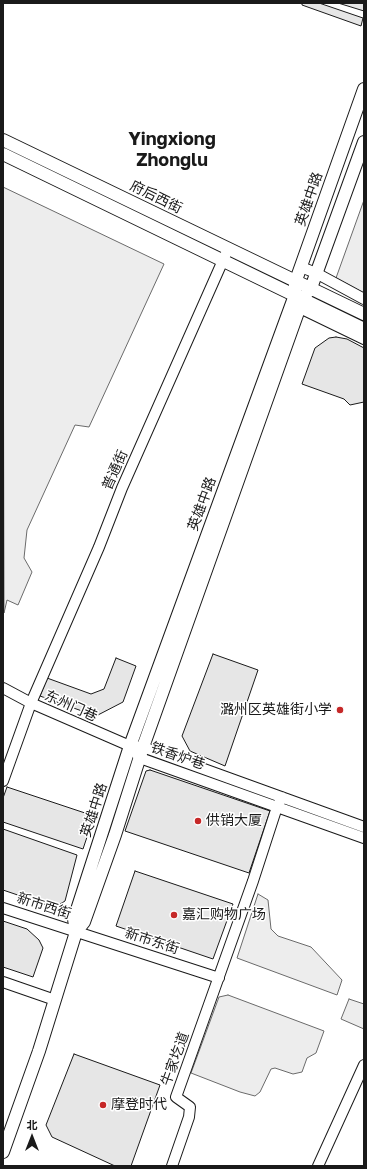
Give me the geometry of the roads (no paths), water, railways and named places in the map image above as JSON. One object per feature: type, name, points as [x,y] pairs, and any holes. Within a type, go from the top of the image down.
[{"type":"main road","name":"英雄中路","points":[[3,1152],[55,1000],[76,932],[84,922],[115,835],[142,752],[299,300],[296,283],[364,89]]},
{"type":"main road","name":"府后西街","points":[[4,142],[296,283],[311,288],[364,314]]},
{"type":"main road","name":"英雄中路","points":[[76,932],[74,920],[130,746],[299,300],[311,288],[364,142]]},
{"type":"main road","name":"府后西街","points":[[3,154],[224,261],[299,300],[364,328]]},
{"type":"street","name":"普通街","points":[[3,781],[31,703],[99,547],[122,488],[224,261],[228,249]]},
{"type":"street","points":[[301,267],[316,273],[364,299]]},
{"type":"street","points":[[299,300],[364,339]]},
{"type":"street","name":"东州门巷","points":[[3,688],[31,703],[130,746]]},
{"type":"street","name":"铁香炉巷","points":[[130,746],[277,807],[364,838]]},
{"type":"street","name":"铁香炉巷","points":[[142,752],[282,797],[364,827]]},
{"type":"street","points":[[219,978],[277,807],[282,797]]},
{"type":"street","name":"新市西街","points":[[3,908],[76,932]]},
{"type":"street","name":"新市东街","points":[[76,932],[219,978]]},
{"type":"street","name":"牛家圪道","points":[[172,1166],[189,1117],[190,1107],[176,1097],[219,978]]},
{"type":"street","points":[[3,982],[55,1000]]},
{"type":"street","points":[[318,1166],[364,1065]]},
{"type":"place","name":"潞州区英雄街小学","points":[[340,710]]},
{"type":"place","name":"供销大厦","points":[[198,821]]},
{"type":"place","name":"嘉汇购物广场","points":[[174,915]]},
{"type":"place","name":"摩登时代","points":[[103,1105]]},
{"type":"district","name":"Yingxiong Zhonglu","points":[[172,149]]}]
